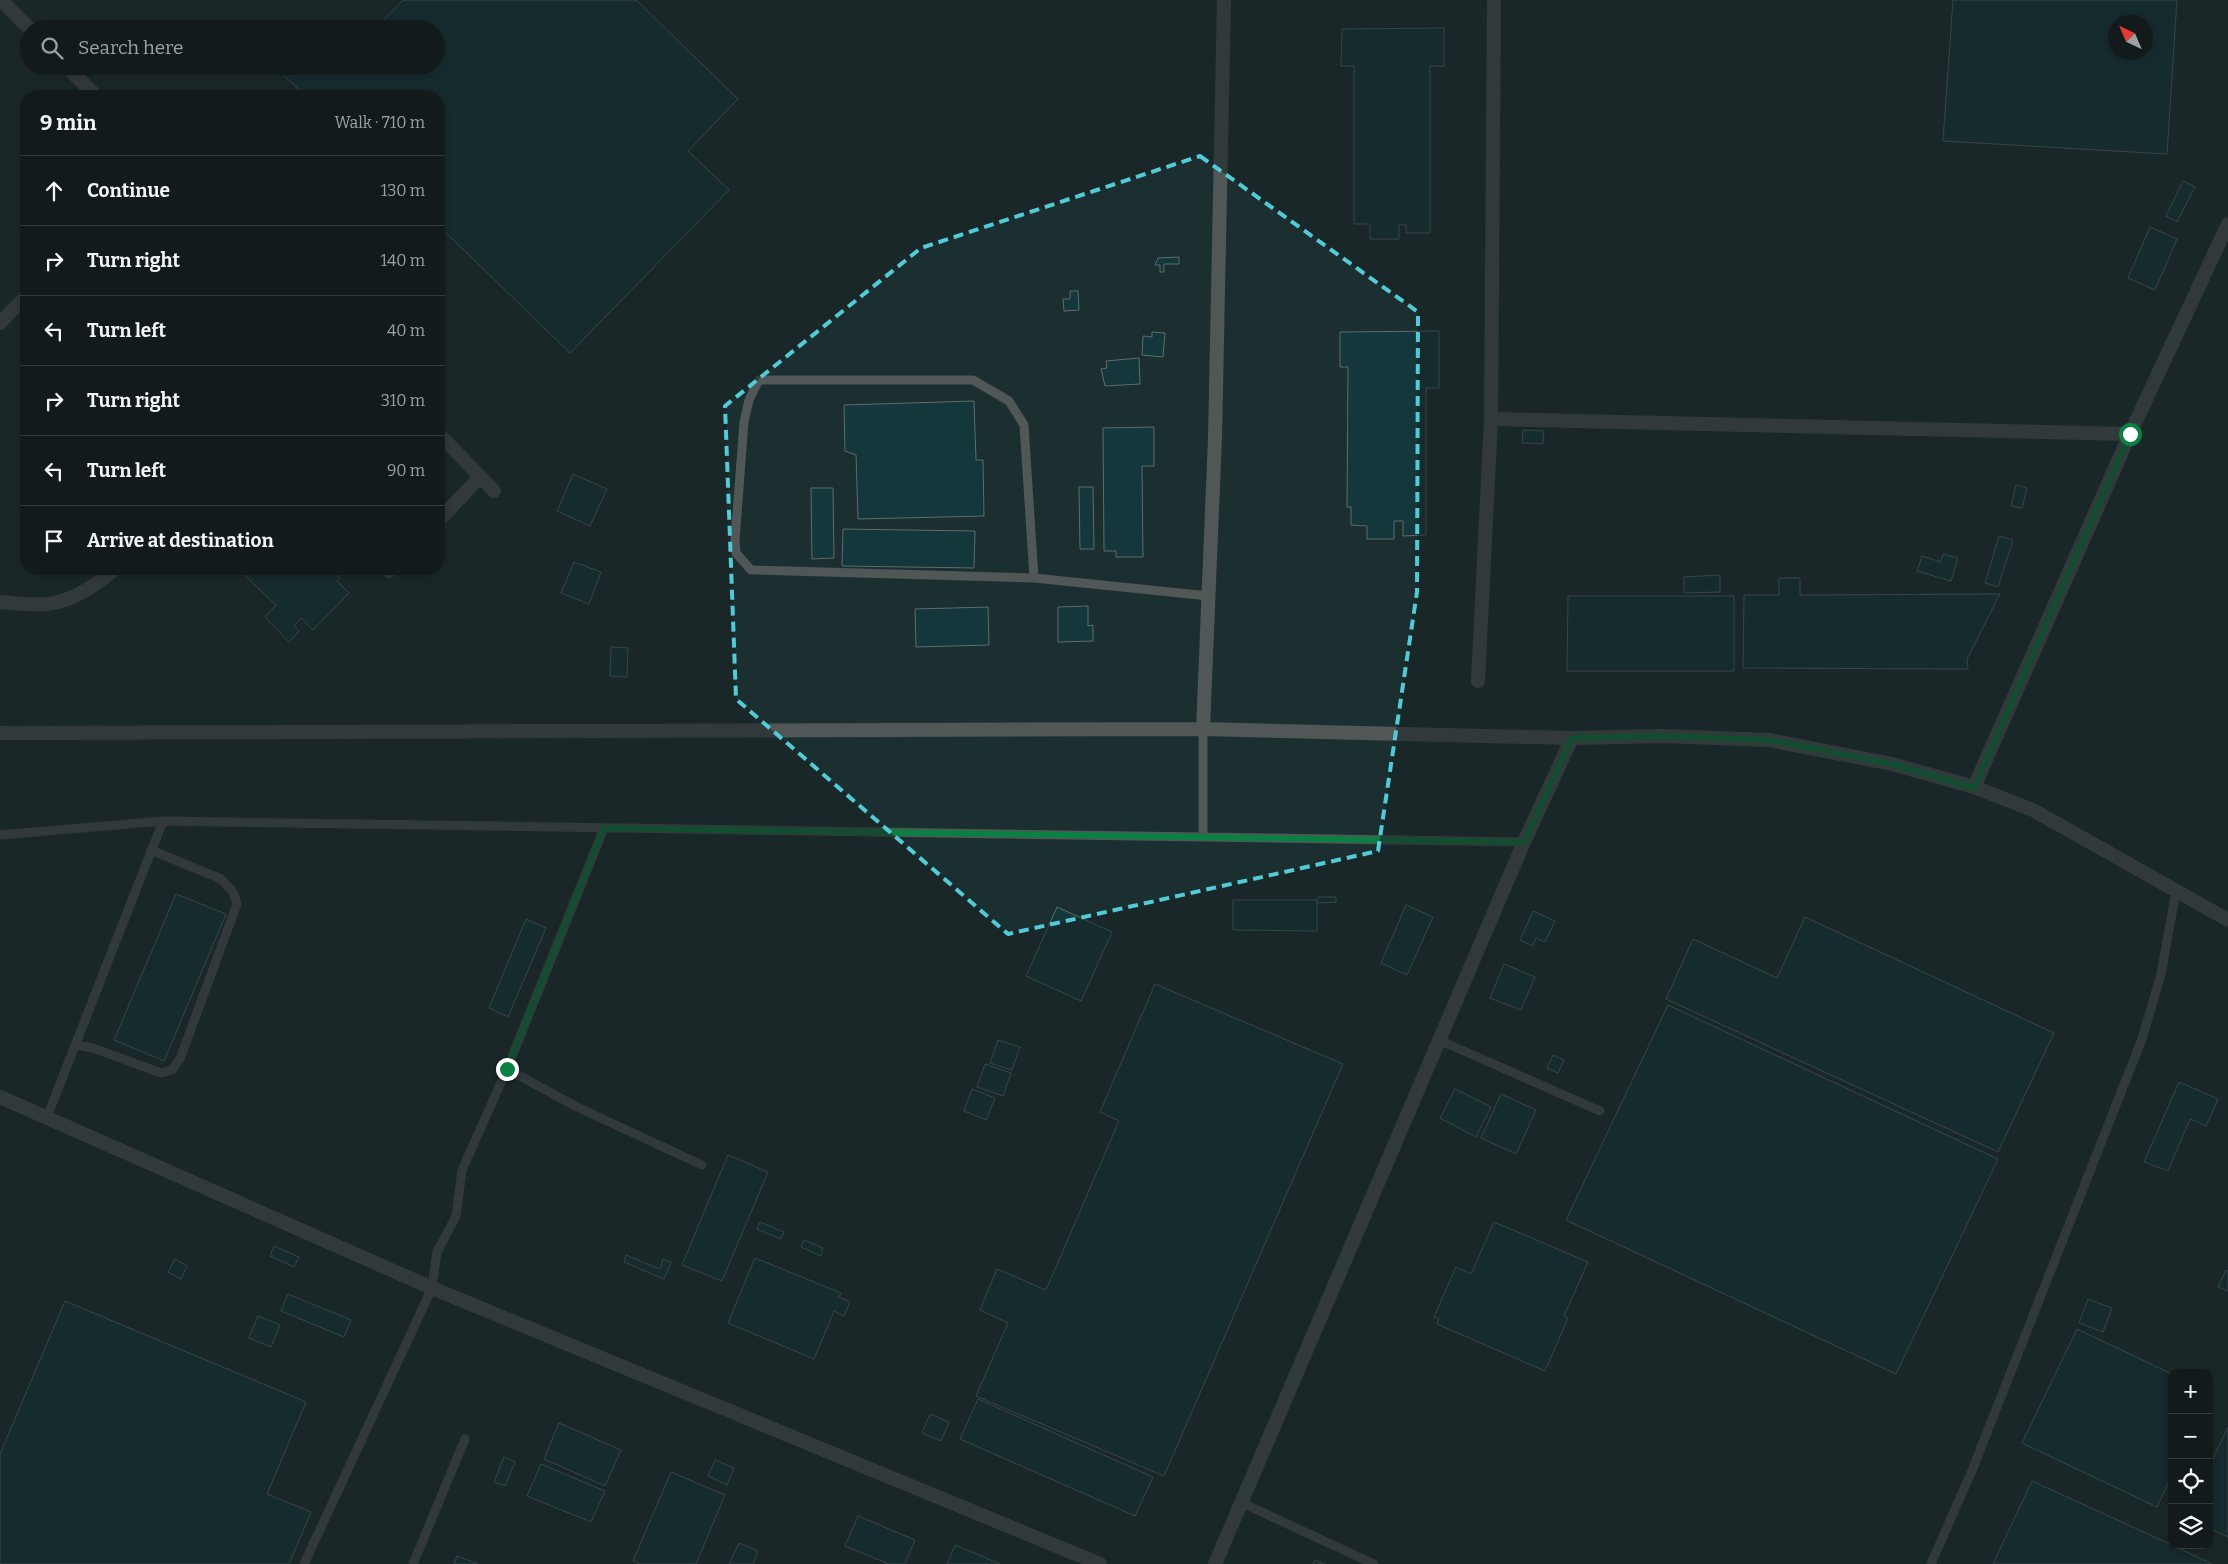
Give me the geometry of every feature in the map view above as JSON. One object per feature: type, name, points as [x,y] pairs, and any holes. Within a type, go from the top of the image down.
[{"type":"street","points":[[1,0],[21,20]]},
{"type":"street","points":[[1203,729],[1215,438],[1224,0]]},
{"type":"street","points":[[1478,681],[1491,419],[1494,0]]},
{"type":"street","points":[[75,75],[90,90]]},
{"type":"street","points":[[1974,788],[2130,434],[2228,224]]},
{"type":"street","points":[[0,323],[20,302]]},
{"type":"street","points":[[1491,419],[2130,434]]},
{"type":"street","points":[[445,440],[494,490]]},
{"type":"street","points":[[445,514],[480,477]]},
{"type":"street","points":[[0,602],[46,605],[63,602],[78,595],[106,575]]},
{"type":"street","points":[[0,733],[1203,729],[1572,738],[1662,736],[1769,740],[1892,764],[1974,788],[2033,810],[2228,920]]},
{"type":"street","points":[[1215,1564],[1524,842],[1572,738]]},
{"type":"street","points":[[0,1097],[432,1288],[1100,1564]]},
{"type":"lane","points":[[1034,578],[1024,425],[1010,401],[973,380],[759,380],[749,400],[744,422],[735,540],[736,553],[752,570],[1034,578],[1209,596]]},
{"type":"lane","points":[[1203,729],[1203,837]]},
{"type":"lane","points":[[0,835],[163,821],[1524,842]]},
{"type":"lane","points":[[47,1117],[163,821]]},
{"type":"lane","points":[[304,1564],[432,1288],[437,1252],[456,1216],[462,1170],[507,1069],[604,828]]},
{"type":"lane","points":[[76,1045],[93,1048],[162,1074],[172,1070],[180,1059],[237,904],[233,892],[220,880],[151,850]]},
{"type":"lane","points":[[1932,1564],[1998,1405],[2142,1039],[2161,974],[2176,891]]},
{"type":"lane","points":[[1439,1040],[1600,1111]]},
{"type":"lane","points":[[507,1069],[577,1107],[702,1165]]},
{"type":"lane","points":[[412,1564],[465,1439]]},
{"type":"lane","points":[[1240,1502],[1374,1564]]},
{"type":"highlighted area","points":[[1200,156],[1418,312],[1417,592],[1378,851],[1008,934],[736,699],[725,406],[921,248]]},
{"type":"shaded area","points":[[0,0],[2228,0],[2228,1564],[0,1564]]},
{"type":"building","points":[[403,0],[636,0],[738,99],[688,151],[729,190],[570,353],[445,232],[445,90],[300,90],[283,75],[445,75],[445,20],[384,20]]},
{"type":"building","points":[[1953,0],[2177,0],[2167,154],[1943,141]]},
{"type":"building","points":[[1444,28],[1444,66],[1430,66],[1430,233],[1406,233],[1406,225],[1399,225],[1399,239],[1370,239],[1370,224],[1354,224],[1354,66],[1341,66],[1342,29]]},
{"type":"building","points":[[2183,181],[2195,187],[2177,222],[2166,216]]},
{"type":"building","points":[[2150,227],[2177,239],[2155,290],[2128,278]]},
{"type":"building","points":[[1179,257],[1179,264],[1164,264],[1164,272],[1160,272],[1160,265],[1155,265],[1158,258]]},
{"type":"building","points":[[1070,291],[1078,291],[1079,310],[1064,311],[1063,299],[1070,299]]},
{"type":"building","points":[[1439,331],[1439,388],[1426,388],[1426,535],[1403,536],[1403,521],[1394,521],[1394,539],[1367,539],[1367,526],[1351,525],[1351,507],[1347,507],[1348,367],[1340,367],[1340,332]]},
{"type":"building","points":[[1152,332],[1165,333],[1163,357],[1142,355],[1143,336],[1152,337]]},
{"type":"building","points":[[1139,358],[1140,384],[1105,386],[1101,369],[1107,368],[1106,361]]},
{"type":"building","points":[[974,401],[976,460],[983,460],[984,516],[858,519],[856,455],[845,451],[844,405]]},
{"type":"building","points":[[1154,427],[1154,466],[1142,466],[1143,557],[1116,557],[1116,551],[1104,551],[1103,428]]},
{"type":"building","points":[[1523,430],[1544,431],[1543,444],[1522,443]]},
{"type":"building","points":[[573,474],[607,489],[590,526],[557,511]]},
{"type":"building","points":[[2016,485],[2027,488],[2022,508],[2011,506]]},
{"type":"building","points":[[1079,487],[1093,487],[1094,549],[1080,549]]},
{"type":"building","points":[[811,488],[833,488],[834,558],[812,559]]},
{"type":"building","points":[[843,529],[975,531],[974,568],[842,566]]},
{"type":"building","points":[[1999,536],[2013,540],[1998,587],[1985,583]]},
{"type":"building","points":[[1943,554],[1958,558],[1951,581],[1917,571],[1922,556],[1941,562]]},
{"type":"building","points":[[574,562],[601,572],[589,604],[561,593]]},
{"type":"building","points":[[244,575],[337,575],[340,578],[337,581],[349,593],[313,630],[301,618],[294,626],[299,631],[289,642],[265,617],[276,605]]},
{"type":"building","points":[[1720,575],[1720,592],[1684,593],[1684,577]]},
{"type":"building","points":[[1779,578],[1800,578],[1800,595],[2000,594],[1967,659],[1968,669],[1743,668],[1744,595],[1779,595]]},
{"type":"building","points":[[1568,596],[1734,596],[1734,671],[1567,671]]},
{"type":"building","points":[[1088,606],[1088,626],[1093,625],[1093,641],[1058,642],[1058,607]]},
{"type":"building","points":[[988,607],[989,645],[916,647],[915,609]]},
{"type":"building","points":[[611,647],[628,648],[627,677],[610,676]]},
{"type":"building","points":[[176,894],[226,914],[164,1061],[114,1040]]},
{"type":"building","points":[[1318,897],[1336,897],[1336,902],[1317,903]]},
{"type":"building","points":[[1233,900],[1317,900],[1317,931],[1233,930]]},
{"type":"building","points":[[1406,905],[1433,917],[1407,975],[1381,963]]},
{"type":"building","points":[[1057,907],[1112,932],[1081,1001],[1026,976]]},
{"type":"building","points":[[1533,911],[1555,921],[1545,942],[1536,938],[1533,946],[1520,940]]},
{"type":"building","points":[[1805,917],[2054,1033],[1998,1152],[1666,999],[1693,939],[1777,978]]},
{"type":"building","points":[[526,919],[546,928],[508,1017],[489,1008]]},
{"type":"building","points":[[1504,964],[1535,977],[1521,1010],[1490,998]]},
{"type":"building","points":[[1155,984],[1343,1064],[1164,1476],[976,1396],[1008,1323],[980,1310],[997,1269],[1046,1290],[1119,1121],[1100,1112]]},
{"type":"building","points":[[1668,1005],[1998,1159],[1896,1374],[1566,1220]]},
{"type":"building","points":[[998,1040],[1020,1047],[1012,1070],[990,1063]]},
{"type":"building","points":[[1553,1055],[1564,1060],[1558,1073],[1547,1068]]},
{"type":"building","points":[[985,1064],[1011,1073],[1003,1096],[977,1087]]},
{"type":"building","points":[[2179,1082],[2218,1099],[2206,1126],[2190,1119],[2168,1171],[2144,1162]]},
{"type":"building","points":[[972,1089],[995,1098],[986,1120],[964,1111]]},
{"type":"building","points":[[1455,1089],[1491,1107],[1476,1137],[1440,1118]]},
{"type":"building","points":[[1501,1094],[1536,1110],[1516,1154],[1481,1138]]},
{"type":"building","points":[[728,1155],[768,1172],[722,1281],[682,1265]]},
{"type":"building","points":[[760,1222],[784,1232],[781,1239],[757,1229]]},
{"type":"building","points":[[1494,1222],[1588,1262],[1564,1316],[1568,1318],[1545,1371],[1437,1324],[1439,1319],[1434,1317],[1456,1267],[1471,1274]]},
{"type":"building","points":[[804,1240],[823,1248],[821,1256],[801,1247]]},
{"type":"building","points":[[274,1246],[299,1257],[294,1267],[270,1256]]},
{"type":"building","points":[[626,1255],[660,1269],[663,1259],[671,1262],[664,1279],[624,1262]]},
{"type":"building","points":[[755,1258],[841,1293],[839,1297],[850,1302],[844,1316],[834,1311],[814,1359],[728,1323]]},
{"type":"building","points":[[175,1259],[187,1266],[181,1279],[168,1272]]},
{"type":"building","points":[[2226,1270],[2228,1271],[2228,1291],[2218,1287]]},
{"type":"building","points":[[288,1294],[351,1320],[344,1337],[281,1311]]},
{"type":"building","points":[[2088,1299],[2112,1308],[2103,1332],[2079,1323]]},
{"type":"building","points":[[65,1301],[306,1402],[267,1494],[311,1512],[289,1564],[0,1564],[0,1454]]},
{"type":"building","points":[[258,1316],[280,1325],[271,1347],[249,1338]]},
{"type":"building","points":[[2077,1329],[2168,1372],[2168,1484],[2157,1507],[2022,1443]]},
{"type":"building","points":[[978,1399],[1153,1477],[1135,1516],[960,1439]]},
{"type":"building","points":[[930,1414],[949,1422],[941,1441],[922,1433]]},
{"type":"building","points":[[559,1423],[621,1450],[605,1486],[544,1459]]},
{"type":"building","points":[[2228,1427],[2228,1537],[2213,1530],[2213,1459]]},
{"type":"building","points":[[504,1457],[515,1462],[505,1486],[494,1482]]},
{"type":"building","points":[[715,1460],[734,1468],[727,1485],[708,1476]]},
{"type":"building","points":[[541,1464],[605,1491],[591,1522],[527,1496]]},
{"type":"building","points":[[671,1472],[725,1495],[696,1564],[640,1564],[633,1561]]},
{"type":"building","points":[[2032,1481],[2168,1543],[2168,1549],[2180,1549],[2212,1564],[1993,1564]]},
{"type":"building","points":[[858,1516],[915,1540],[905,1564],[889,1564],[845,1546]]},
{"type":"building","points":[[739,1543],[758,1551],[753,1564],[729,1564]]},
{"type":"building","points":[[955,1545],[1000,1564],[947,1564]]},
{"type":"building","points":[[457,1556],[478,1564],[454,1564]]},
{"type":"building","points":[[1315,1560],[1325,1564],[1313,1564]]},
{"type":"route","points":[[507,1069],[604,828],[1524,842],[1572,738],[1662,736],[1769,740],[1892,764],[1974,788],[2130,434]]}]
